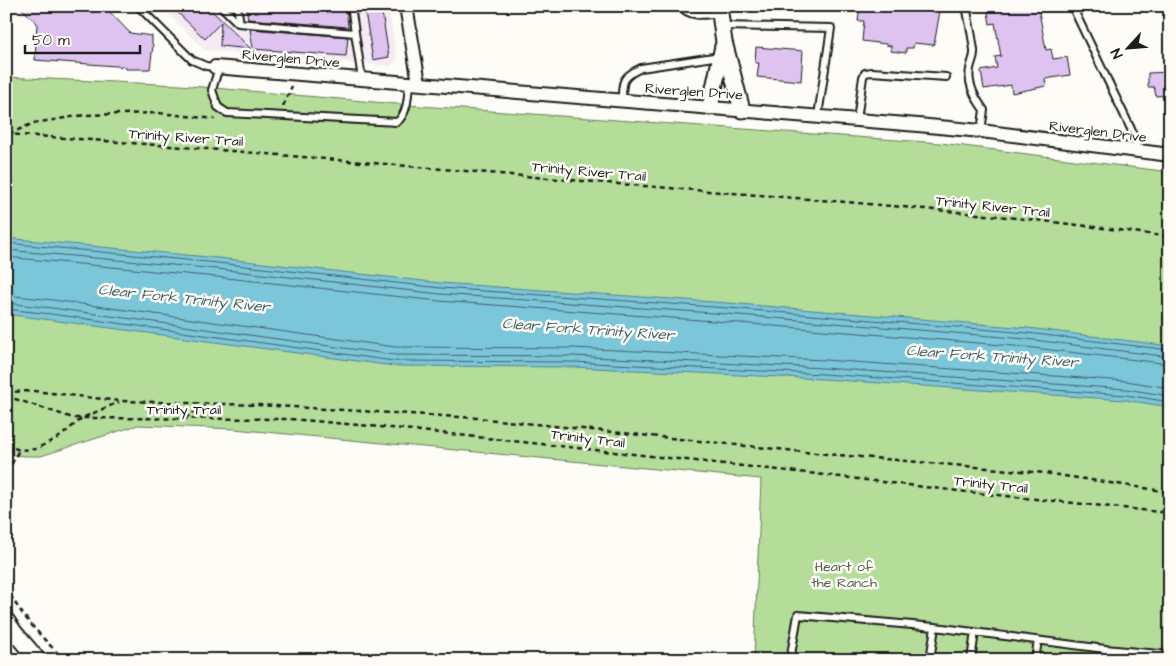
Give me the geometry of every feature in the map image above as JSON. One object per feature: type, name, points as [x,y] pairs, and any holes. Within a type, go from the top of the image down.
[{"type":"street","points":[[406,6],[414,83]]},
{"type":"street","points":[[720,15],[723,49],[742,110]]},
{"type":"street","points":[[710,107],[723,49]]},
{"type":"street","name":"Riverglen Drive","points":[[217,67],[981,131],[1170,155]]},
{"type":"street","points":[[6,620],[38,660]]},
{"type":"lane","points":[[138,6],[192,60],[206,66],[217,67],[212,90],[218,107],[226,113],[274,114],[397,122],[404,114],[414,83]]},
{"type":"lane","points":[[222,6],[238,23],[355,33]]},
{"type":"lane","points":[[237,6],[240,23]]},
{"type":"lane","points":[[351,6],[362,79]]},
{"type":"lane","points":[[680,6],[686,13],[720,15],[831,28],[818,116]]},
{"type":"lane","points":[[966,6],[974,52],[970,70],[971,89],[984,110],[981,131]]},
{"type":"lane","points":[[1072,6],[1131,129],[1139,151]]},
{"type":"lane","points":[[622,101],[622,83],[629,74],[641,68],[723,49]]},
{"type":"lane","points":[[857,120],[865,73],[946,77]]},
{"type":"lane","points":[[790,660],[798,615],[935,627],[1105,649],[1170,655]]},
{"type":"lane","points":[[930,660],[935,627]]},
{"type":"lane","points":[[971,660],[975,632]]},
{"type":"lane","points":[[1034,660],[1038,640]]},
{"type":"lane","points":[[1104,660],[1105,649]]},
{"type":"path","points":[[274,114],[283,106],[297,73]]},
{"type":"path","points":[[7,134],[34,123],[84,115],[158,113],[222,120]]},
{"type":"path","name":"Trinity River Trail","points":[[7,134],[193,147],[870,204],[1170,236]]},
{"type":"path","points":[[6,392],[34,391],[120,401],[259,405],[477,418],[815,453],[1045,473],[1170,492]]},
{"type":"path","name":"Trinity Trail","points":[[6,396],[73,418],[291,419],[413,430],[796,472],[958,492],[1170,513]]},
{"type":"path","points":[[6,444],[19,450],[36,449],[61,436],[82,418],[120,401]]},
{"type":"path","points":[[184,419],[210,404]]},
{"type":"path","points":[[6,471],[19,450]]},
{"type":"path","points":[[6,587],[12,600],[44,640],[65,660]]},
{"type":"shaded area","points":[[160,6],[388,6],[397,60],[391,66],[205,50]]},
{"type":"green space","name":"Heart of the Ranch","points":[[6,77],[180,85],[420,106],[940,143],[1170,172],[1170,660],[754,660],[761,479],[234,429],[138,425],[41,456],[6,454]]},
{"type":"water","name":"Clear Fork Trinity River","points":[[6,238],[218,258],[441,283],[728,303],[1028,328],[1170,346],[1170,407],[1125,400],[822,379],[572,367],[394,366],[6,314]]},
{"type":"building","points":[[19,6],[104,6],[130,33],[152,36],[153,45],[150,69],[126,69],[126,67],[116,66],[35,60],[37,23]]},
{"type":"building","points":[[171,6],[207,6],[251,49],[220,46],[221,22],[205,39]]},
{"type":"building","points":[[246,6],[346,6],[348,27],[248,19]]},
{"type":"building","points":[[364,6],[381,6],[389,57],[373,60]]},
{"type":"building","points":[[860,6],[932,6],[932,10],[940,11],[934,45],[914,43],[913,48],[906,48],[906,53],[891,51],[891,46],[886,44],[862,41],[864,21],[858,21]]},
{"type":"building","points":[[987,6],[1038,6],[1046,50],[1051,49],[1053,59],[1067,57],[1070,75],[1045,79],[1046,86],[1012,93],[1011,85],[984,89],[981,71],[997,68],[995,57],[1001,56],[995,23],[990,24]]},
{"type":"building","points":[[250,29],[348,37],[346,56],[253,49]]},
{"type":"building","points":[[756,47],[803,51],[801,81],[757,77],[759,63],[755,63]]},
{"type":"building","points":[[1170,72],[1170,95],[1156,96],[1154,87],[1148,87],[1148,73]]}]
